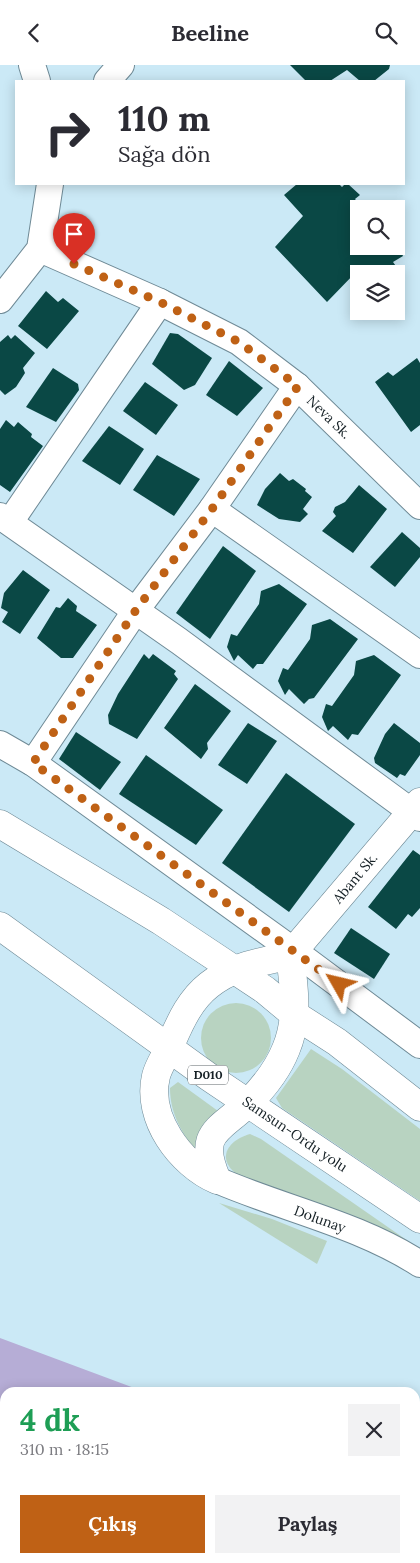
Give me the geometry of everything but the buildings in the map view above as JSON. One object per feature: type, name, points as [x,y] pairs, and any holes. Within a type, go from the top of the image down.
[{"type":"main road","name":"Abant Sk.","points":[[292,953],[417,811]]},
{"type":"main road","points":[[0,824],[161,921],[233,969],[264,990],[295,1015],[337,1042],[420,1107]]},
{"type":"main road","name":"Samsun-Ordu yolu","points":[[0,926],[248,1103],[420,1219]]},
{"type":"main road","points":[[292,953],[296,998],[292,1034],[280,1062],[269,1078],[248,1103],[226,1121],[212,1137],[209,1150],[210,1162],[217,1180],[195,1167],[182,1155],[161,1122],[156,1100],[158,1069],[170,1048],[181,1019],[200,992],[233,969],[292,953]]},
{"type":"street","points":[[32,65],[37,80]]},
{"type":"street","points":[[108,80],[121,65]]},
{"type":"street","points":[[0,300],[40,249],[50,185]]},
{"type":"street","name":"Neva Sk.","points":[[40,249],[160,302],[239,342],[298,386],[420,506]]},
{"type":"street","points":[[160,302],[5,519],[136,610],[417,811]]},
{"type":"street","points":[[33,763],[136,610],[212,509],[298,386]]},
{"type":"street","points":[[212,509],[420,655]]},
{"type":"street","points":[[0,744],[33,763],[420,1045]]},
{"type":"street","name":"Dolunay","points":[[217,1180],[255,1196],[335,1223],[380,1241],[420,1264]]},
{"type":"green space","points":[[236,1003],[249,1006],[261,1013],[268,1025],[271,1038],[268,1051],[261,1063],[249,1070],[236,1073],[223,1070],[211,1063],[204,1051],[201,1038],[204,1025],[211,1013],[223,1006]]},
{"type":"green space","points":[[311,1049],[342,1069],[420,1129],[420,1201],[282,1108],[276,1098]]},
{"type":"green space","points":[[178,1082],[218,1111],[203,1125],[198,1141],[198,1155],[178,1124],[172,1107],[170,1088]]},
{"type":"green space","points":[[250,1134],[261,1139],[408,1241],[238,1175],[227,1163],[227,1151],[230,1145]]},
{"type":"green space","points":[[219,1203],[272,1219],[327,1241],[317,1264]]},
{"type":"shaded area","points":[[0,1338],[132,1387],[0,1387]]},
{"type":"route","points":[[74,264],[160,302],[239,342],[298,386],[212,509],[136,610],[33,763],[339,984]]}]
